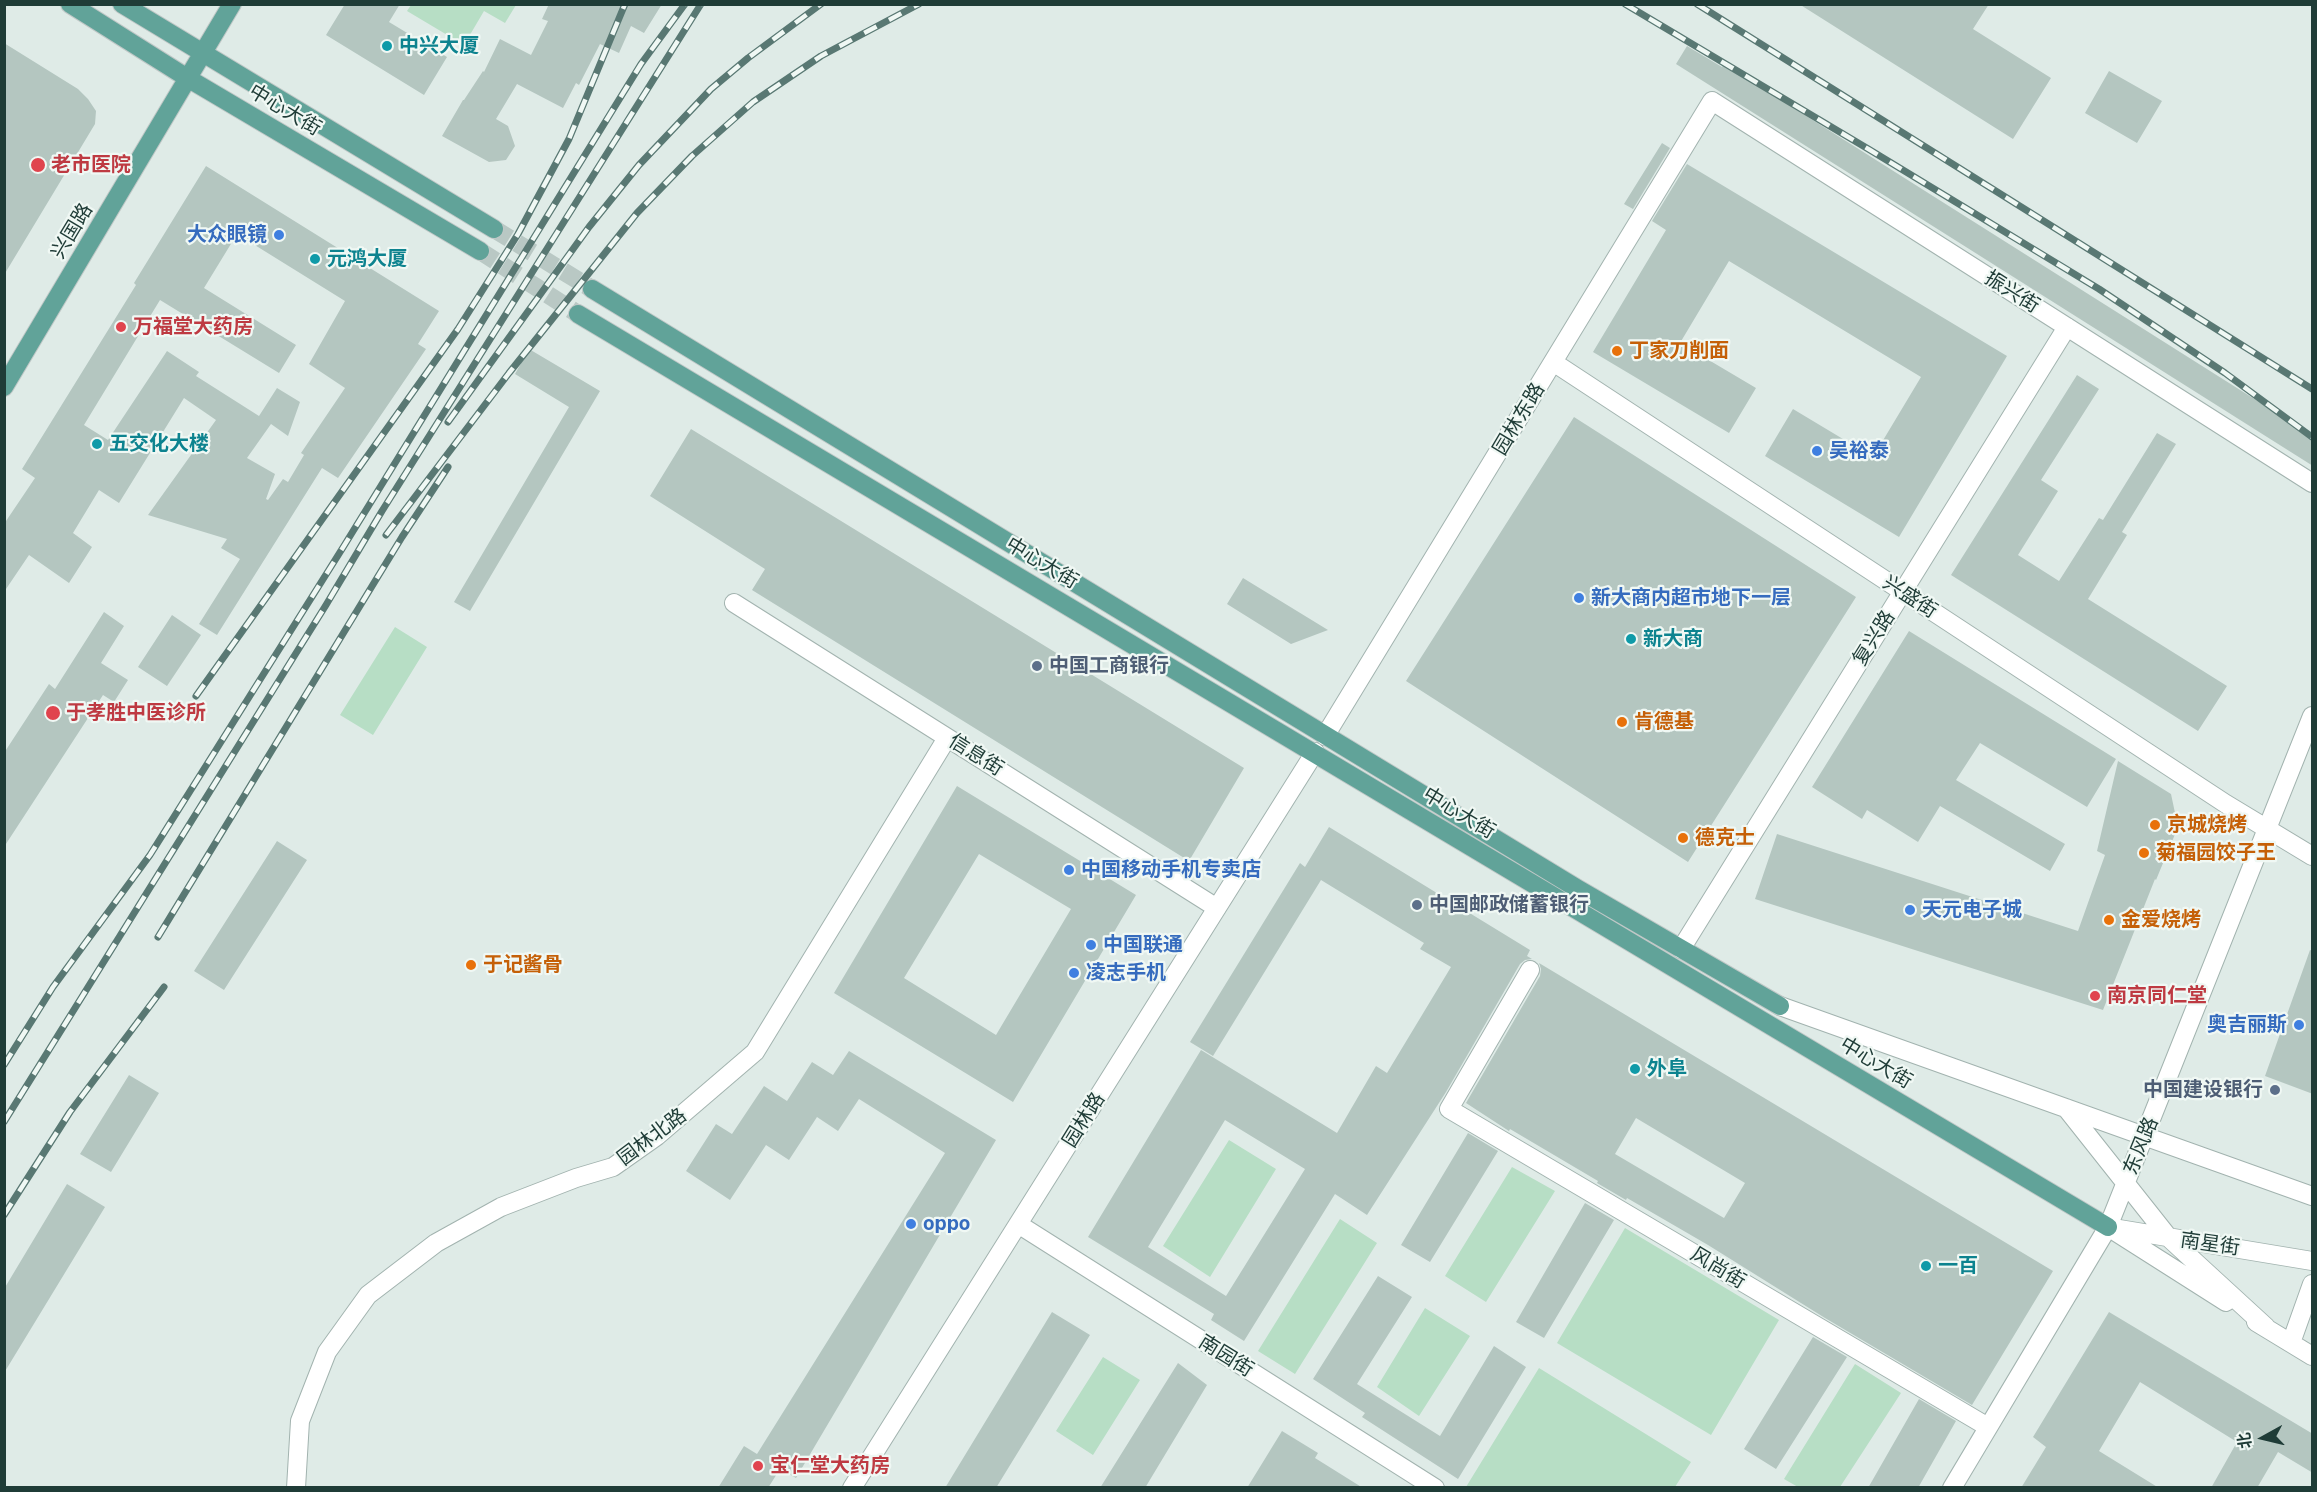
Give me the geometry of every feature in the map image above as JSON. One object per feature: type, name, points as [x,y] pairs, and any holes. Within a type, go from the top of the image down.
[{"type":"main road","name":"中心大街","points":[[70,4],[189,79],[480,251]]},
{"type":"main road","name":"中心大街","points":[[122,4],[494,230]]},
{"type":"main road","name":"兴国路","points":[[4,387],[232,4]]},
{"type":"main road","name":"中心大街","points":[[592,290],[1578,889],[1780,1006]]},
{"type":"main road","name":"中心大街","points":[[578,314],[2108,1227]]},
{"type":"street","name":"振兴街","points":[[1712,101],[2313,483]]},
{"type":"street","name":"园林东路","points":[[1325,736],[1712,101]]},
{"type":"street","name":"复兴路","points":[[1681,949],[2067,327]]},
{"type":"street","name":"兴盛街","points":[[1553,362],[2267,830],[2313,856]]},
{"type":"street","name":"信息街","points":[[734,603],[1217,908]]},
{"type":"street","name":"东风路","points":[[1952,1488],[2108,1227],[2313,716]]},
{"type":"street","name":"园林北路","points":[[296,1488],[300,1421],[327,1352],[368,1295],[436,1243],[501,1207],[613,1167],[657,1136],[755,1052],[947,738]]},
{"type":"street","name":"园林路","points":[[852,1488],[1315,752]]},
{"type":"street","name":"风尚街","points":[[1530,970],[1449,1109],[1988,1427]]},
{"type":"street","points":[[1780,1006],[2313,1196]]},
{"type":"street","points":[[2066,1108],[2169,1238],[2266,1328]]},
{"type":"street","name":"南园街","points":[[1018,1224],[1435,1488]]},
{"type":"street","name":"南星街","points":[[2108,1227],[2313,1261]]},
{"type":"street","name":"中心大街","points":[[2108,1227],[2313,1356]]},
{"type":"street","points":[[2291,1343],[2313,1284]]},
{"type":"green space","points":[[411,5],[516,5],[505,23],[484,11],[464,45],[407,11]]},
{"type":"green space","points":[[395,627],[427,647],[373,735],[340,715]]},
{"type":"green space","points":[[1229,1140],[1276,1169],[1210,1277],[1163,1246]]},
{"type":"green space","points":[[1512,1167],[1555,1191],[1486,1302],[1445,1276]]},
{"type":"green space","points":[[1340,1219],[1377,1243],[1295,1374],[1258,1351]]},
{"type":"green space","points":[[1625,1228],[1779,1320],[1711,1435],[1557,1343]]},
{"type":"green space","points":[[1425,1308],[1470,1336],[1419,1416],[1377,1387]]},
{"type":"green space","points":[[1103,1357],[1140,1380],[1093,1455],[1056,1431]]},
{"type":"green space","points":[[1855,1364],[1901,1393],[1840,1487],[1798,1487],[1784,1479]]},
{"type":"green space","points":[[1539,1368],[1691,1462],[1675,1487],[1466,1487]]},
{"type":"building","name":"中兴大厦","points":[[345,4],[400,4],[389,22],[447,57],[424,95],[326,35]]},
{"type":"building","points":[[549,4],[662,4],[644,33],[631,26],[619,53],[600,44],[579,85],[576,83],[563,108],[517,84],[496,119],[508,126],[515,146],[506,160],[489,162],[442,136],[463,100],[484,72],[500,39],[531,55],[548,21],[542,19]]},
{"type":"building","points":[[1799,4],[1989,4],[1973,29],[2051,78],[2013,139]]},
{"type":"building","name":"老市医院","points":[[4,43],[78,89],[96,111],[95,124],[4,275]]},
{"type":"building","points":[[1687,46],[1722,67],[1724,64],[2313,436],[2313,466],[1676,64]]},
{"type":"building","points":[[2109,71],[2162,101],[2137,143],[2085,113]]},
{"type":"building","points":[[1662,143],[1670,148],[1633,209],[1624,204]]},
{"type":"building","points":[[1687,164],[2007,356],[1899,537],[1765,456],[1793,409],[1873,457],[1921,377],[1729,261],[1680,343],[1756,388],[1729,433],[1593,352],[1666,230],[1652,221]]},
{"type":"building","points":[[206,166],[439,311],[418,344],[426,349],[338,478],[322,468],[217,635],[199,624],[240,559],[221,548],[227,539],[148,515],[216,420],[184,398],[119,503],[99,490],[73,533],[92,547],[69,583],[29,555],[4,592],[4,524],[35,478],[22,469],[136,285],[134,283]],"holes":[[[237,234],[345,301],[309,364],[345,388],[301,453],[304,455],[288,482],[283,479],[268,500],[266,499],[275,474],[247,458],[271,424],[288,436],[300,402],[277,388],[259,416],[196,376],[199,372],[167,351],[108,440],[84,425],[160,300],[279,373],[296,345],[204,288]]]},
{"type":"building","points":[[529,349],[600,391],[470,611],[454,602],[569,407],[515,374]]},
{"type":"building","points":[[2077,375],[2099,389],[2041,480],[2058,491],[2018,555],[2059,581],[2099,518],[2103,520],[2157,433],[2176,444],[2122,532],[2127,535],[2088,599],[2227,686],[2198,731],[1951,575]]},
{"type":"building","name":"新大商","points":[[1574,417],[1856,597],[1688,862],[1406,681]]},
{"type":"building","points":[[691,429],[1244,768],[1189,861],[752,590],[765,569],[650,496]]},
{"type":"building","points":[[1243,578],[1328,630],[1291,644],[1227,604]]},
{"type":"building","points":[[104,612],[124,626],[101,663],[128,680],[114,702],[103,695],[4,847],[4,753],[49,684],[55,689]]},
{"type":"building","points":[[172,615],[201,635],[167,686],[138,667]]},
{"type":"building","points":[[1909,631],[2116,759],[2087,807],[1980,743],[1956,780],[2065,844],[2050,871],[1940,806],[1918,842],[1867,810],[1862,819],[1812,787]]},
{"type":"building","points":[[2118,761],[2171,794],[2178,827],[2103,1010],[1755,899],[1777,834],[2078,931],[2105,855],[2097,851]]},
{"type":"building","points":[[957,786],[1136,895],[1013,1102],[834,993]],"holes":[[[979,854],[1071,909],[996,1035],[904,978]]]},
{"type":"building","points":[[1329,827],[1530,950],[1527,956],[1532,959],[1520,964],[1446,1092],[1367,1215],[1335,1194],[1244,1341],[1211,1320],[1214,1314],[1088,1237],[1201,1050],[1337,1133],[1376,1066],[1387,1073],[1451,967],[1420,949],[1424,943],[1321,880],[1213,1056],[1190,1042],[1300,863],[1305,867]],"holes":[[[1225,1120],[1305,1169],[1226,1296],[1148,1247]]]},
{"type":"building","points":[[277,841],[307,860],[224,990],[194,971]]},
{"type":"building","points":[[2310,950],[2313,951],[2313,1094],[2265,1076]]},
{"type":"building","points":[[1539,963],[2053,1271],[1972,1405],[1708,1245],[1597,1183],[1598,1181],[1510,1129],[1509,1131],[1466,1103],[1540,976]],"holes":[[[1636,1118],[1745,1183],[1724,1218],[1615,1154]]]},
{"type":"building","points":[[849,1051],[996,1140],[796,1478],[780,1469],[768,1488],[718,1488],[744,1446],[757,1454],[945,1153],[859,1099],[838,1131],[817,1117],[789,1160],[766,1145],[730,1200],[686,1171],[716,1124],[732,1134],[764,1086],[787,1101],[812,1062],[833,1075]]},
{"type":"building","points":[[129,1075],[159,1093],[111,1172],[80,1154]]},
{"type":"building","points":[[1468,1133],[1498,1151],[1430,1262],[1401,1245]]},
{"type":"building","points":[[67,1184],[105,1207],[4,1373],[4,1289]]},
{"type":"building","points":[[1585,1203],[1614,1220],[1544,1338],[1516,1322]]},
{"type":"building","points":[[1378,1276],[1412,1297],[1357,1384],[1440,1436],[1494,1346],[1526,1367],[1458,1479],[1362,1417],[1365,1413],[1313,1379]]},
{"type":"building","points":[[1052,1312],[1090,1335],[996,1488],[945,1488]]},
{"type":"building","points":[[2109,1312],[2313,1434],[2313,1473],[2278,1452],[2257,1488],[2211,1488],[2237,1442],[2140,1382],[2099,1451],[2159,1488],[2021,1488],[2046,1447],[2033,1437]]},
{"type":"building","points":[[1813,1337],[1847,1357],[1776,1469],[1744,1449]]},
{"type":"building","points":[[1178,1363],[1207,1385],[1145,1488],[1100,1488]]},
{"type":"building","points":[[1919,1399],[1956,1421],[1918,1488],[1868,1488]]},
{"type":"building","points":[[1282,1431],[1318,1453],[1315,1458],[1363,1488],[1247,1488]]},
{"type":"tunnel","points":[[494,229],[592,289]]},
{"type":"tunnel","points":[[480,251],[578,314]]},
{"type":"railway","points":[[196,696],[458,329],[518,234],[569,139],[625,4]]},
{"type":"railway","points":[[4,1065],[53,987],[150,855],[641,64],[685,4]]},
{"type":"railway","points":[[4,1122],[326,605],[382,511],[701,4]]},
{"type":"railway","points":[[448,422],[589,227],[639,165],[711,89],[748,58],[821,4]]},
{"type":"railway","points":[[386,535],[509,373],[637,213],[692,156],[753,102],[821,56],[919,4]]},
{"type":"railway","points":[[1625,4],[2099,289],[2225,373],[2312,437]]},
{"type":"railway","points":[[1697,4],[2312,389]]},
{"type":"railway","points":[[158,937],[402,537],[448,467]]},
{"type":"railway","points":[[4,1215],[70,1112],[164,987]]},
{"type":"place","name":"中兴大厦","points":[[387,46]]},
{"type":"place","name":"老市医院","points":[[38,165]]},
{"type":"place","name":"大众眼镜","points":[[279,235]]},
{"type":"place","name":"元鸿大厦","points":[[315,259]]},
{"type":"place","name":"万福堂大药房","points":[[121,327]]},
{"type":"place","name":"丁家刀削面","points":[[1617,351]]},
{"type":"place","name":"五交化大楼","points":[[97,444]]},
{"type":"place","name":"吴裕泰","points":[[1817,451]]},
{"type":"place","name":"新大商内超市地下一层","points":[[1579,598]]},
{"type":"place","name":"新大商","points":[[1631,639]]},
{"type":"place","name":"中国工商银行","points":[[1037,666]]},
{"type":"place","name":"于孝胜中医诊所","points":[[53,713]]},
{"type":"place","name":"肯德基","points":[[1622,722]]},
{"type":"place","name":"京城烧烤","points":[[2155,825]]},
{"type":"place","name":"德克士","points":[[1683,838]]},
{"type":"place","name":"菊福园饺子王","points":[[2144,853]]},
{"type":"place","name":"中国移动手机专卖店","points":[[1069,870]]},
{"type":"place","name":"中国邮政储蓄银行","points":[[1417,905]]},
{"type":"place","name":"天元电子城","points":[[1910,910]]},
{"type":"place","name":"金爱烧烤","points":[[2109,920]]},
{"type":"place","name":"中国联通","points":[[1091,945]]},
{"type":"place","name":"于记酱骨","points":[[471,965]]},
{"type":"place","name":"凌志手机","points":[[1074,973]]},
{"type":"place","name":"南京同仁堂","points":[[2095,996]]},
{"type":"place","name":"奥吉丽斯","points":[[2299,1025]]},
{"type":"place","name":"外阜","points":[[1635,1069]]},
{"type":"place","name":"中国建设银行","points":[[2275,1090]]},
{"type":"place","name":"oppo","points":[[911,1224]]},
{"type":"place","name":"一百","points":[[1926,1266]]},
{"type":"place","name":"宝仁堂大药房","points":[[758,1466]]}]
